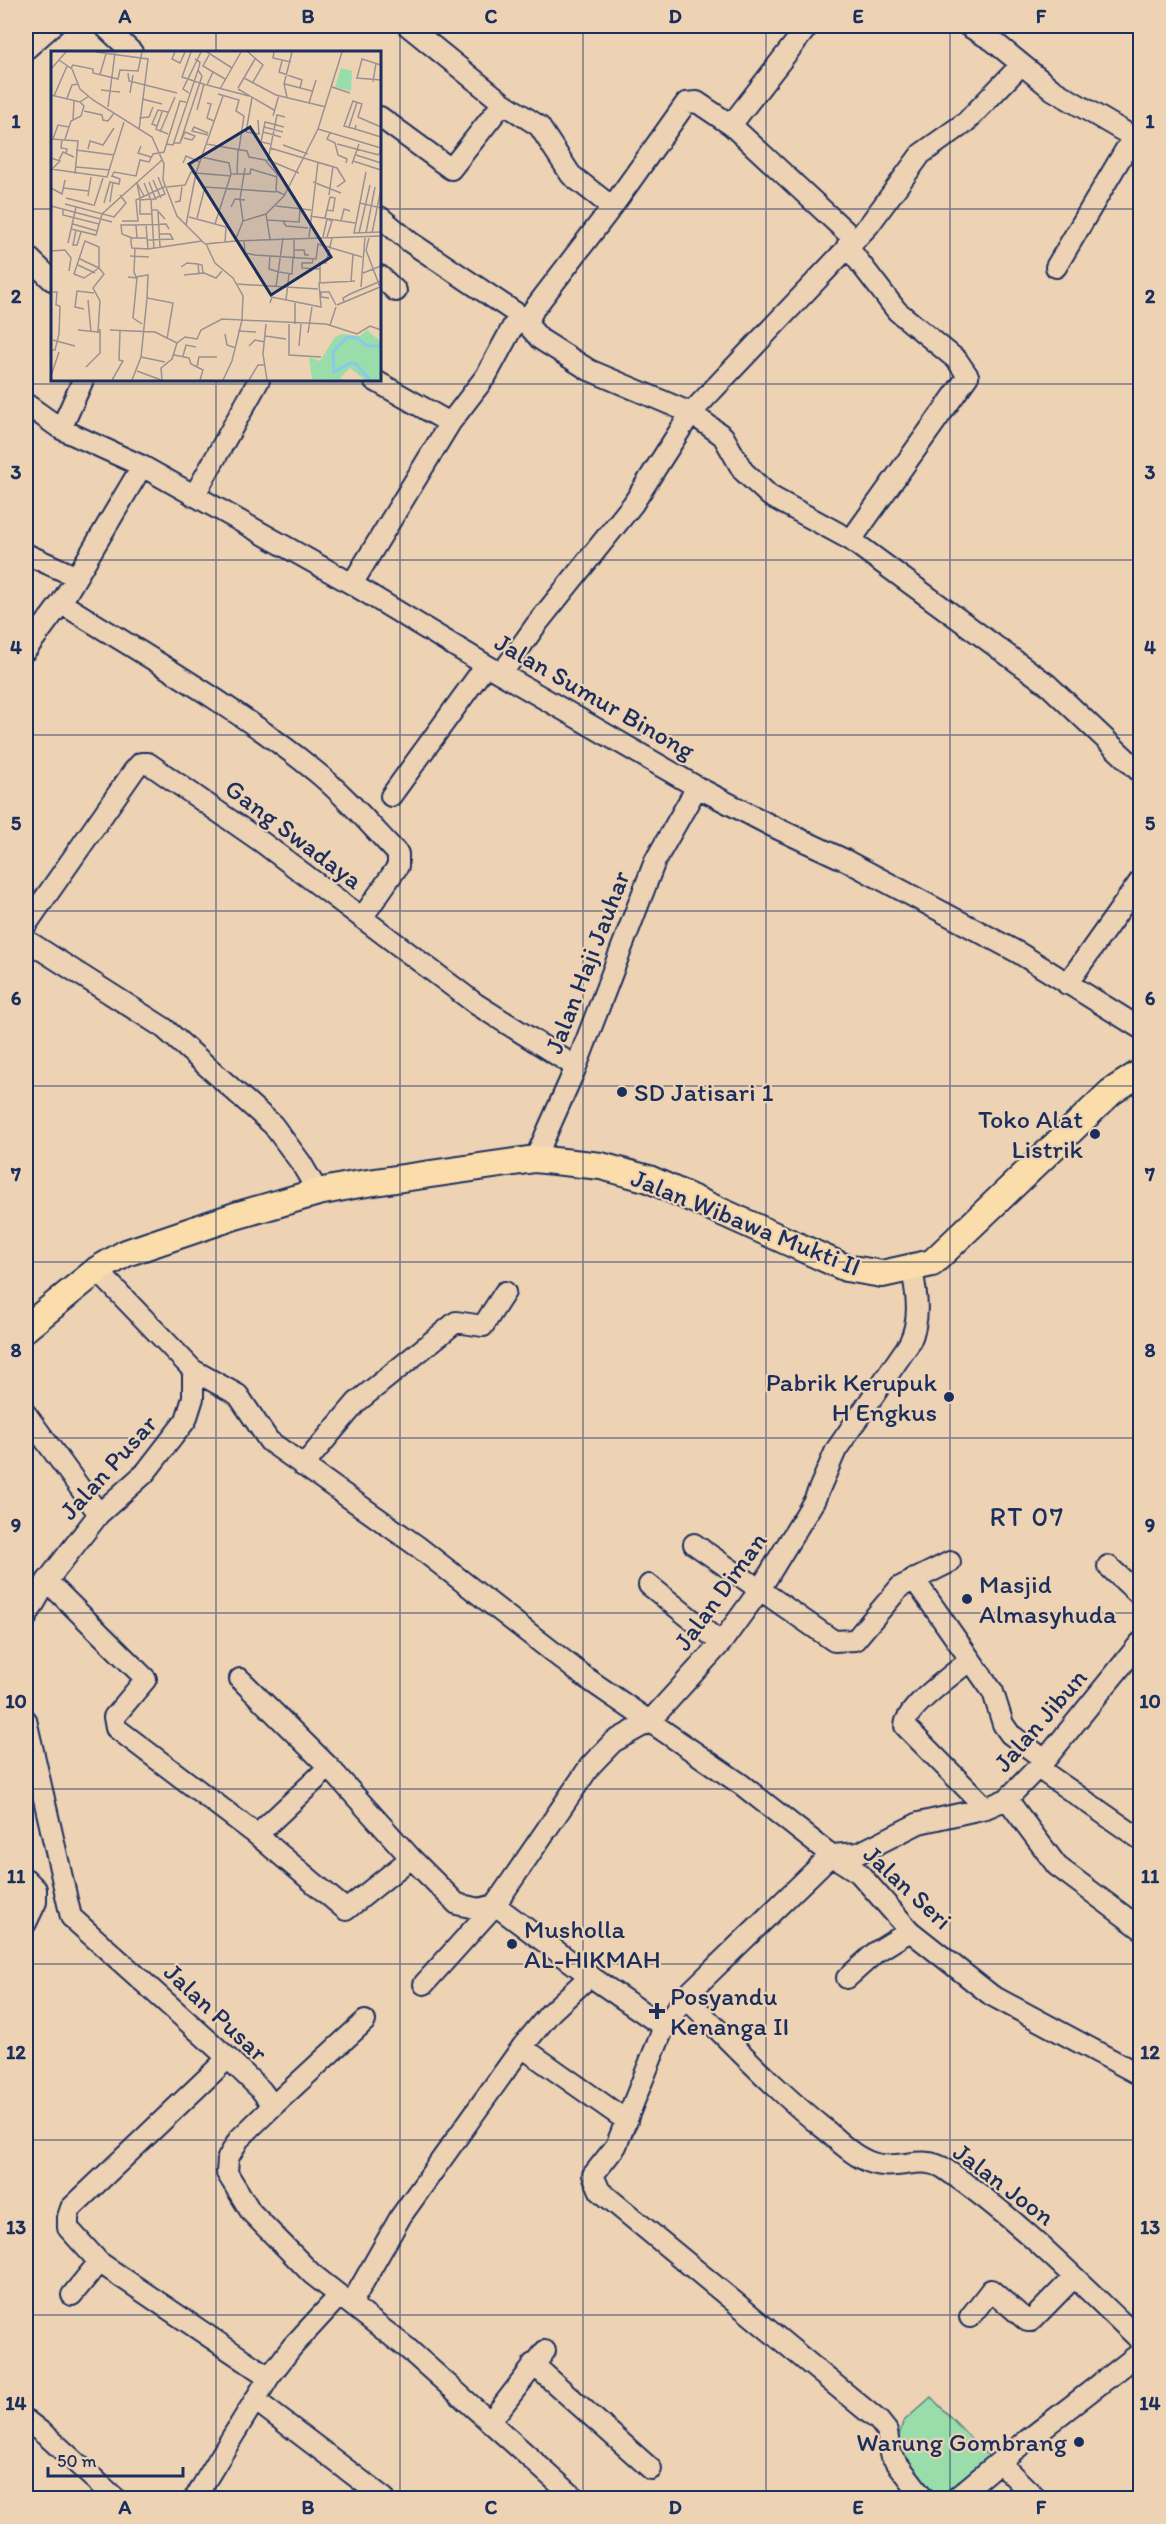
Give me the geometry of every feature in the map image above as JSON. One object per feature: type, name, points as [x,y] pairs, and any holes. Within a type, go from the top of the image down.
[{"type":"main road","name":"Jalan Wibawa Mukti II","points":[[26,1328],[98,1270],[126,1253],[235,1216],[318,1192],[535,1159],[601,1166],[649,1179],[846,1268],[882,1274],[912,1269],[932,1263],[1111,1092],[1140,1073]]},
{"type":"street","points":[[26,49],[52,26]]},
{"type":"street","points":[[104,26],[131,51]]},
{"type":"street","points":[[408,26],[503,103],[539,126],[572,175],[612,207]]},
{"type":"street","points":[[731,125],[808,26]]},
{"type":"street","points":[[968,26],[993,40],[1053,90],[1137,139],[1056,267]]},
{"type":"street","points":[[391,796],[494,669],[536,625],[633,504],[691,413],[869,225],[921,154],[966,122],[1021,65]]},
{"type":"street","points":[[352,584],[450,423],[486,376],[522,320],[534,309],[612,207],[686,103],[698,102],[731,125],[851,242],[897,311],[957,360],[968,376],[851,540]]},
{"type":"street","points":[[381,118],[451,169],[503,103]]},
{"type":"street","points":[[381,218],[410,242],[522,320],[540,339],[589,370],[691,413],[723,436],[743,471],[770,496],[851,540],[1047,684],[1140,772]]},
{"type":"street","points":[[26,255],[51,279]]},
{"type":"street","points":[[381,277],[396,291]]},
{"type":"street","points":[[61,429],[83,381]]},
{"type":"street","points":[[194,496],[258,381]]},
{"type":"street","points":[[376,381],[450,423]]},
{"type":"street","name":"Jalan Sumur Binong","points":[[26,404],[61,429],[142,466],[352,584],[698,787],[772,826],[845,860],[1019,953],[1140,1028]]},
{"type":"street","points":[[26,650],[61,603],[142,466]]},
{"type":"street","points":[[26,554],[75,576]]},
{"type":"street","points":[[61,603],[256,728],[316,772],[398,854],[398,866],[362,918]]},
{"type":"street","name":"Gang Swadaya","points":[[26,926],[141,763],[148,763],[196,794],[476,1004],[576,1067]]},
{"type":"street","name":"Jalan Haji Jauhar","points":[[535,1159],[576,1067],[655,861],[698,787]]},
{"type":"street","points":[[1067,984],[1140,881]]},
{"type":"street","points":[[26,940],[164,1028],[273,1125],[301,1163],[318,1192]]},
{"type":"street","name":"Jalan Diman","points":[[424,1984],[495,1905],[590,1766],[613,1742],[649,1722],[721,1643],[759,1591],[814,1501],[836,1450],[917,1329],[916,1291],[912,1269]]},
{"type":"street","points":[[98,1270],[193,1370]]},
{"type":"street","points":[[303,1466],[357,1402],[456,1322],[483,1326],[505,1292]]},
{"type":"street","name":"Jalan Seri","points":[[193,1370],[238,1395],[269,1442],[417,1546],[585,1677],[742,1785],[831,1855],[858,1873],[910,1931],[992,1995],[1140,2075]]},
{"type":"street","name":"Jalan Pusar","points":[[26,1618],[47,1581],[99,1514],[146,1473],[186,1420],[193,1398],[193,1370]]},
{"type":"street","points":[[26,1414],[99,1514]]},
{"type":"street","points":[[693,1544],[834,1641],[855,1640],[900,1587],[950,1562]]},
{"type":"street","points":[[1108,1566],[1140,1595]]},
{"type":"street","points":[[914,1579],[993,1692],[1003,1724],[1010,1734],[1042,1764],[1140,1839]]},
{"type":"street","points":[[47,1581],[146,1679],[114,1717],[116,1728],[257,1835],[346,1910],[411,1858]]},
{"type":"street","points":[[649,1585],[721,1643]]},
{"type":"street","name":"Jalan Jibun","points":[[831,1855],[859,1853],[919,1823],[986,1808],[1007,1799],[1042,1764],[1140,1642]]},
{"type":"street","points":[[970,1660],[915,1708],[906,1718],[905,1726],[986,1808]]},
{"type":"street","points":[[240,1679],[329,1767],[411,1858],[457,1904],[479,1909],[495,1905],[590,1976],[664,2027]]},
{"type":"street","name":"Jalan Pusar","points":[[26,1720],[71,1917],[228,2058],[261,2090],[273,2106]]},
{"type":"street","points":[[257,1835],[329,1767]]},
{"type":"street","points":[[1007,1799],[1057,1866],[1140,1928]]},
{"type":"street","points":[[831,1855],[685,1997],[664,2027],[616,2146],[593,2175],[600,2191],[879,2421],[887,2431],[890,2454],[924,2499]]},
{"type":"street","points":[[26,1879],[36,1890],[36,1902],[26,1923]]},
{"type":"street","points":[[847,1978],[876,1952],[910,1931]]},
{"type":"street","points":[[195,2499],[269,2377],[292,2347],[345,2300],[401,2216],[522,2047],[551,2012],[590,1976]]},
{"type":"street","name":"Jalan Joon","points":[[685,1997],[797,2108],[861,2159],[878,2166],[900,2167],[926,2161],[943,2167],[1017,2222],[1140,2340]]},
{"type":"street","points":[[365,2021],[239,2139],[228,2158],[226,2173],[251,2212],[312,2274],[407,2348],[575,2499]]},
{"type":"street","points":[[522,2047],[627,2121]]},
{"type":"street","points":[[228,2058],[71,2208],[68,2228],[99,2262],[269,2377]]},
{"type":"street","points":[[72,2295],[99,2262]]},
{"type":"street","points":[[970,2317],[991,2290],[1027,2321],[1031,2321],[1074,2277]]},
{"type":"street","points":[[956,2499],[999,2462],[1140,2353]]},
{"type":"street","points":[[490,2422],[539,2358],[651,2469]]},
{"type":"street","points":[[255,2400],[384,2499]]},
{"type":"street","points":[[26,2420],[50,2438],[102,2494]]},
{"type":"street","points":[[999,2462],[1036,2499]]},
{"type":"green space","points":[[931,2397],[989,2457],[939,2498],[895,2449],[903,2422]]},
{"type":"place","name":"SD Jatisari 1","points":[[622,1092]]},
{"type":"place","name":"Toko Alat Listrik","points":[[1095,1134]]},
{"type":"place","name":"Pabrik Kerupuk H Engkus","points":[[949,1397]]},
{"type":"place","name":"Masjid Almasyhuda","points":[[967,1599]]},
{"type":"place","name":"Musholla AL-HIKMAH","points":[[512,1944]]},
{"type":"place","name":"Posyandu Kenanga II","points":[[657,2011]]},
{"type":"place","name":"Warung Gombrang","points":[[1079,2442]]},
{"type":"district","name":"RT 07","points":[[1027,1516]]}]
